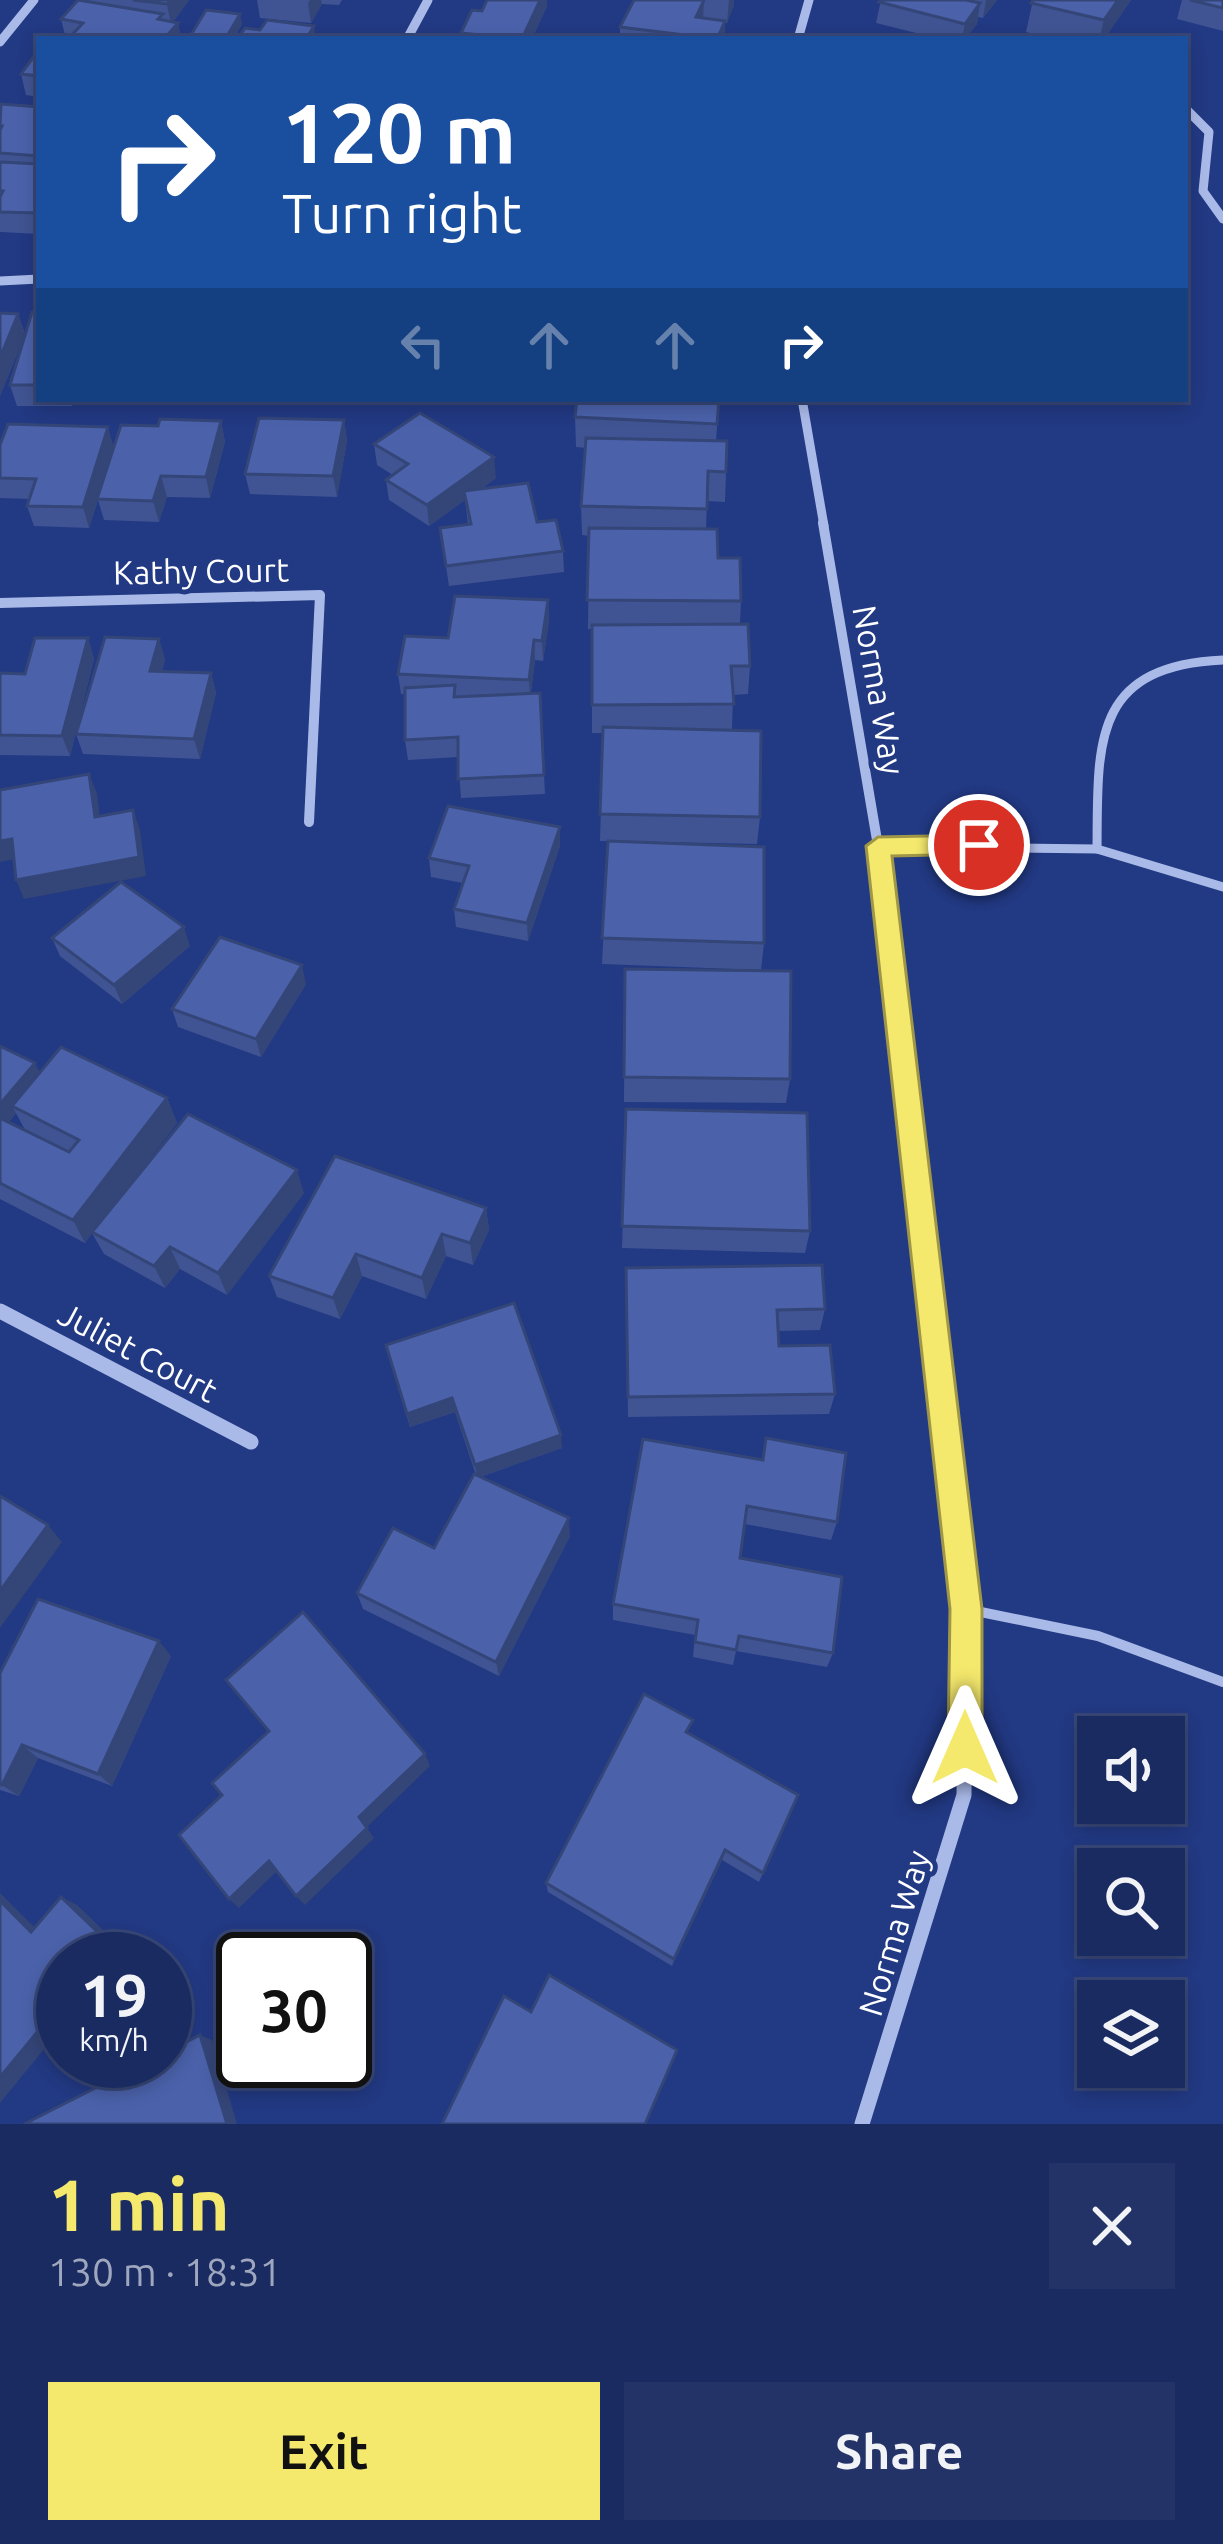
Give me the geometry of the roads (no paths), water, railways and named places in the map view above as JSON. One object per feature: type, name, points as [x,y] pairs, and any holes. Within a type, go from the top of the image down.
[{"type":"street","points":[[0,42],[34,0]]},
{"type":"street","points":[[409,36],[428,0]]},
{"type":"street","points":[[799,36],[809,0]]},
{"type":"street","points":[[1188,111],[1209,132],[1203,191],[1223,218]]},
{"type":"street","points":[[0,280],[36,279]]},
{"type":"street","name":"Norma Way","points":[[803,402],[878,846],[966,1609],[964,1795],[862,2124]]},
{"type":"street","name":"Kathy Court","points":[[0,603],[320,595],[309,822]]},
{"type":"street","name":"Juliet Court","points":[[0,1311],[251,1442]]},
{"type":"lane","points":[[1097,849],[1101,725],[1118,693],[1157,673],[1223,660]]},
{"type":"lane","points":[[878,846],[1097,849],[1223,886]]},
{"type":"lane","points":[[966,1609],[1052,1622],[1160,1652],[1223,1682]]}]
